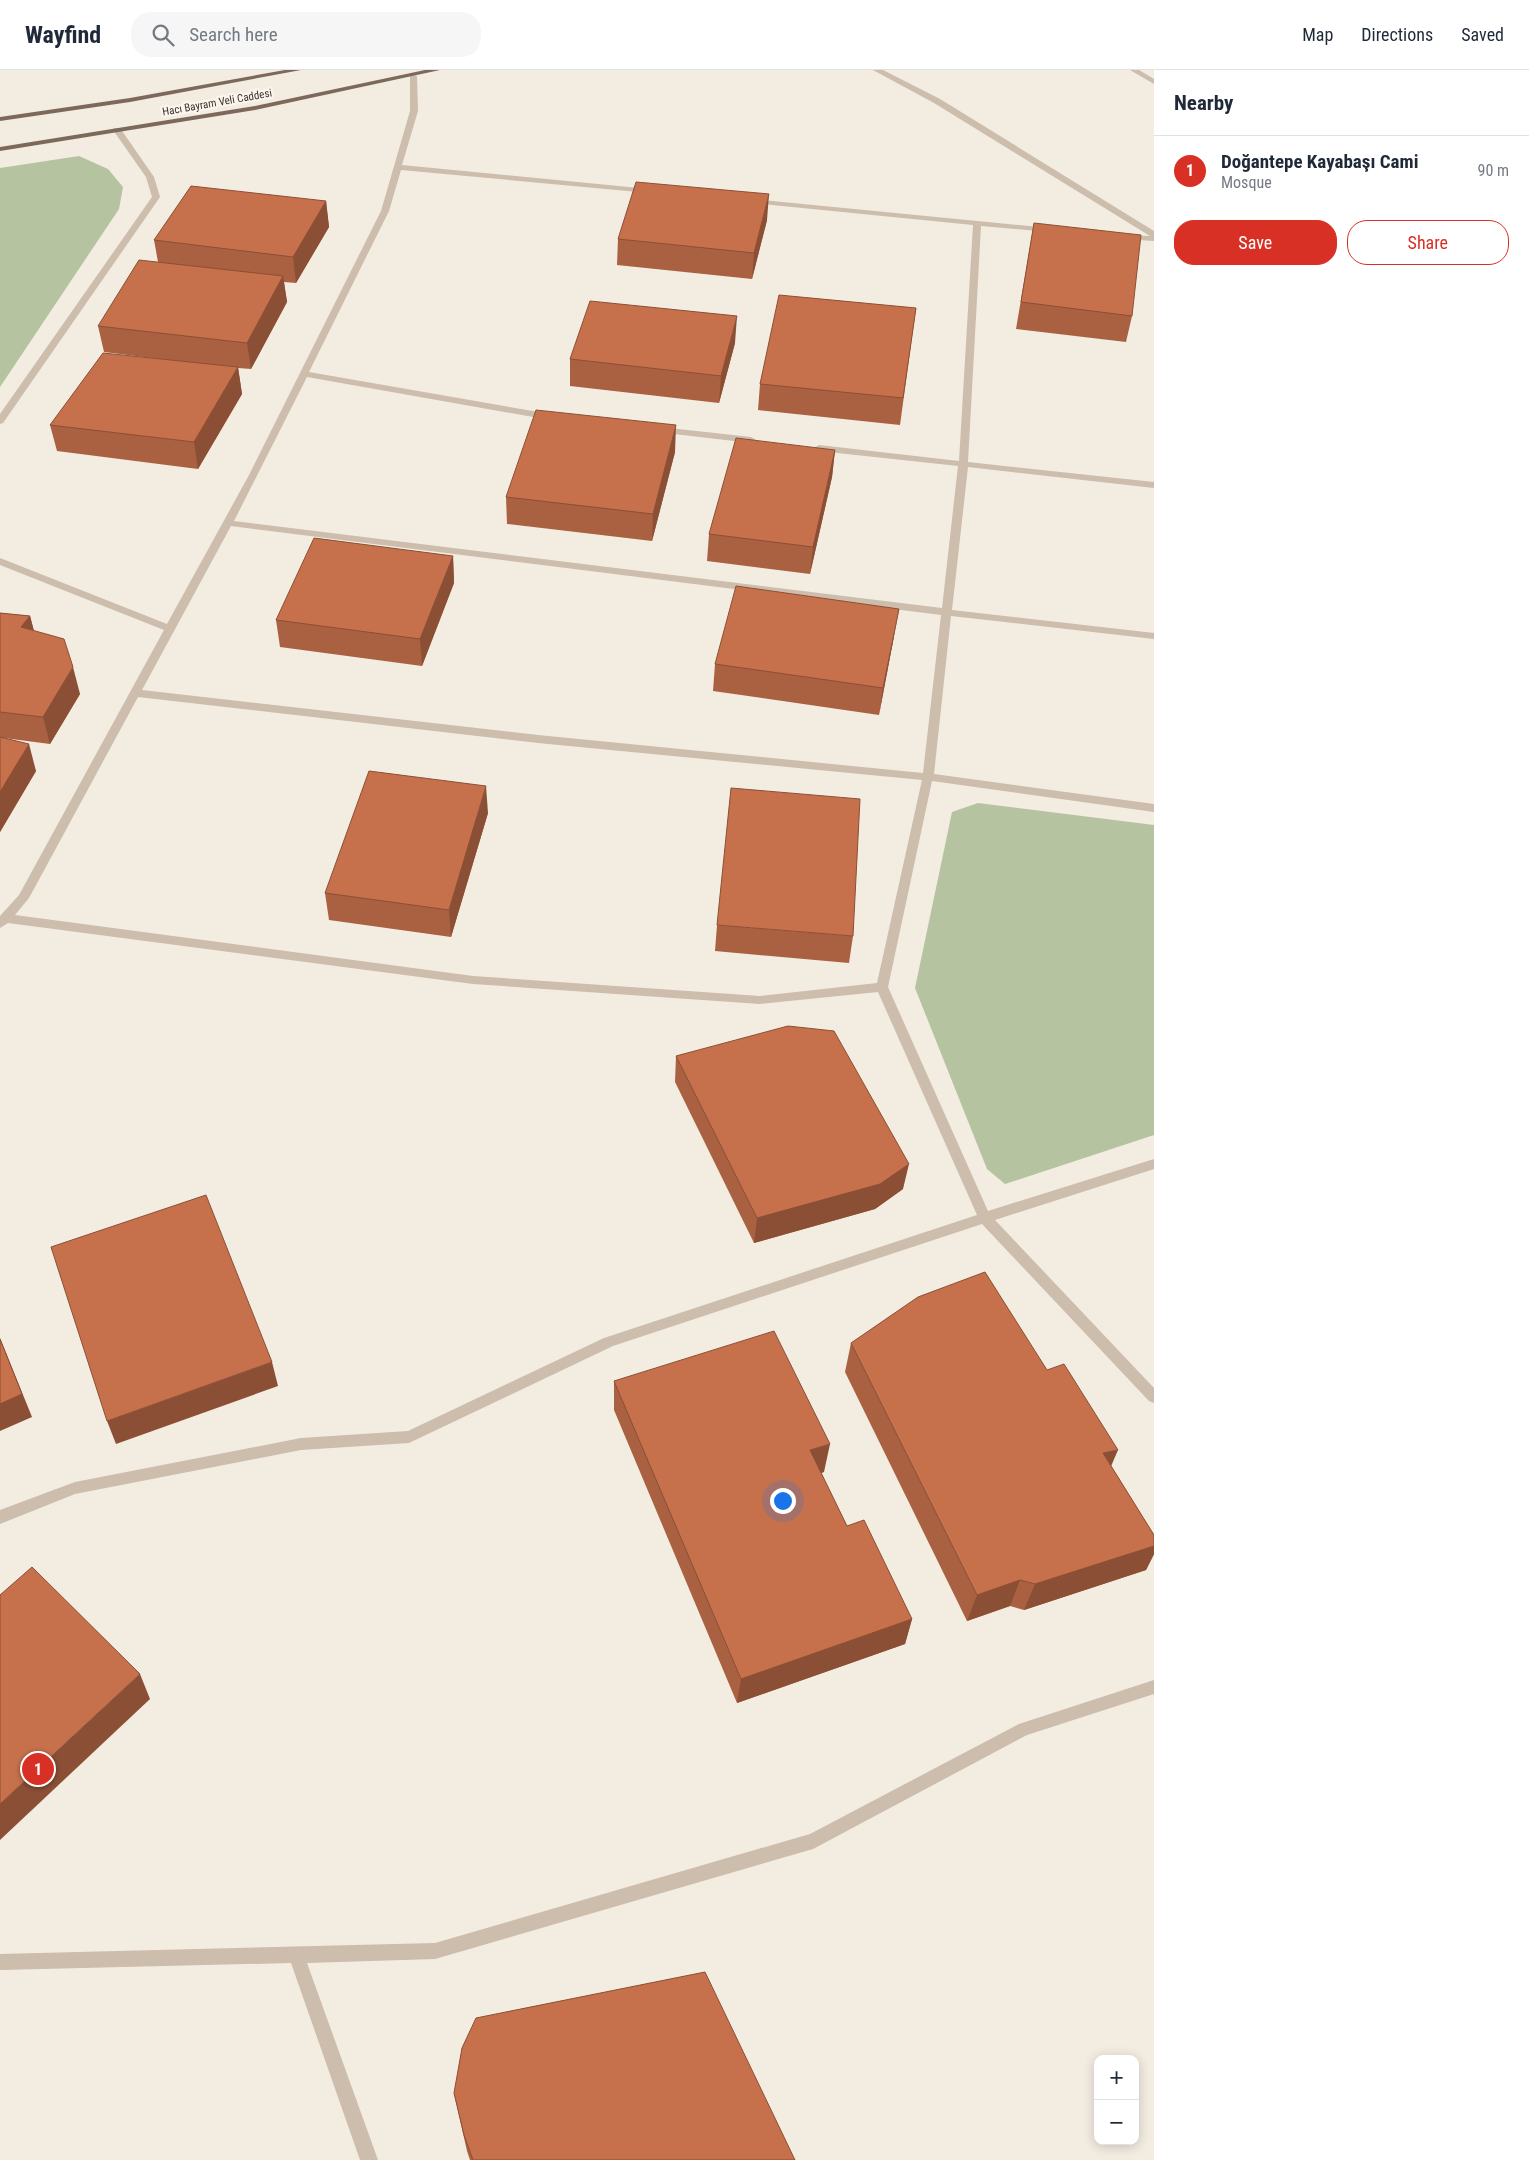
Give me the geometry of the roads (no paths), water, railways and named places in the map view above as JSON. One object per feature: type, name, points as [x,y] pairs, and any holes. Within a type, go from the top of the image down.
[{"type":"main road","points":[[0,119],[130,100],[297,70]]},
{"type":"main road","name":"Hacı Bayram Veli Caddesi","points":[[0,149],[254,108],[436,70]]},
{"type":"street","points":[[877,70],[938,101],[1154,235]]},
{"type":"street","points":[[1134,70],[1154,82]]},
{"type":"street","points":[[3,921],[23,898],[254,475],[385,211],[414,111],[413,76]]},
{"type":"street","points":[[0,421],[156,197],[150,176],[117,130]]},
{"type":"street","points":[[398,167],[663,192]]},
{"type":"street","points":[[741,200],[1056,230]]},
{"type":"street","points":[[977,223],[963,466],[928,777],[882,987],[984,1218],[1154,1397]]},
{"type":"street","points":[[1115,236],[1154,239]]},
{"type":"street","points":[[304,374],[557,417]]},
{"type":"street","points":[[646,428],[765,442]]},
{"type":"street","points":[[804,447],[963,466],[1154,485]]},
{"type":"street","points":[[227,523],[480,553],[946,613],[1154,636]]},
{"type":"street","points":[[0,561],[170,629]]},
{"type":"street","points":[[135,693],[538,739],[928,777],[1154,808]]},
{"type":"street","points":[[3,921],[473,980],[760,1000],[882,987]]},
{"type":"street","points":[[0,1517],[75,1488],[301,1444],[408,1437],[609,1342],[1154,1164]]},
{"type":"street","points":[[0,1962],[435,1951],[813,1840],[1024,1729],[1154,1687]]},
{"type":"street","points":[[296,1954],[369,2160]]},
{"type":"place","name":"Doğantepe Kayabaşı Cami","points":[[38,1769]]}]
